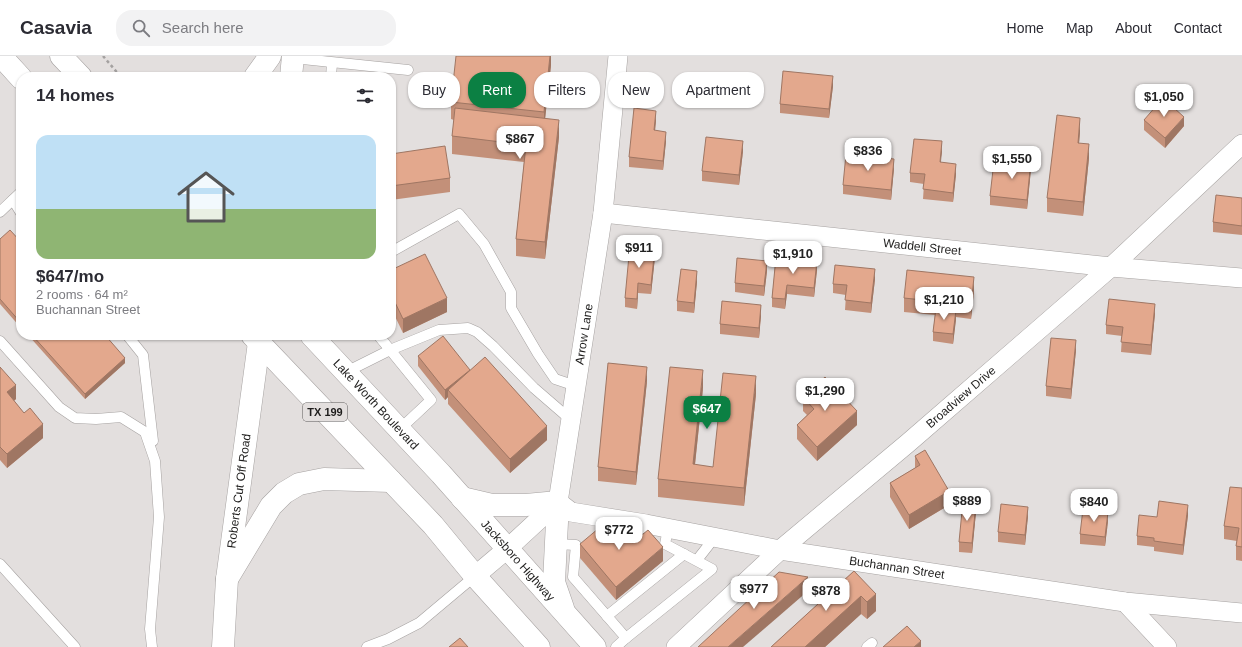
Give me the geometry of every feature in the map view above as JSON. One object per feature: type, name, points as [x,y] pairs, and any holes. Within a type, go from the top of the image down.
[{"type":"main road","points":[[1,56],[16,72]]},
{"type":"main road","points":[[61,56],[78,72]]},
{"type":"main road","points":[[259,72],[270,56]]},
{"type":"main road","name":"Roberts Cut Off Road","points":[[223,647],[227,578],[257,340]]},
{"type":"main road","name":"TX 199","points":[[259,340],[433,525],[475,576],[539,647]]},
{"type":"main road","name":"Lake Worth Boulevard","points":[[316,340],[441,474]]},
{"type":"main road","name":"Jacksboro Highway","points":[[441,474],[595,647]]},
{"type":"main road","points":[[227,578],[271,506],[284,493],[299,484],[324,479],[391,480]]},
{"type":"main road","points":[[462,498],[492,505],[526,505],[558,502],[554,582],[566,614]]},
{"type":"street","name":"Arrow Lane","points":[[558,502],[603,213],[618,56]]},
{"type":"street","name":"Broadview Drive","points":[[676,647],[780,550],[1111,267],[1242,144]]},
{"type":"street","name":"Waddell Street","points":[[603,213],[1111,267],[1242,278]]},
{"type":"street","name":"Buchannan Street","points":[[558,502],[571,512],[780,550],[1125,602],[1242,613]]},
{"type":"street","points":[[475,576],[558,502]]},
{"type":"street","points":[[1125,602],[1167,647]]},
{"type":"lane","points":[[293,64],[332,63],[408,70]]},
{"type":"lane","points":[[331,72],[332,63]]},
{"type":"lane","points":[[0,212],[16,197]]},
{"type":"lane","points":[[13,200],[16,205]]},
{"type":"lane","points":[[396,249],[459,214],[484,244],[511,292],[511,308],[538,354],[555,379],[576,386]]},
{"type":"lane","points":[[346,372],[390,350],[440,330],[468,328],[476,332],[493,346],[534,388],[571,420]]},
{"type":"lane","points":[[131,340],[143,355],[155,461],[159,517],[150,629],[152,647]]},
{"type":"lane","points":[[382,340],[431,400],[400,429]]},
{"type":"lane","points":[[0,341],[59,407],[75,418],[96,419],[121,417],[145,432],[155,461]]},
{"type":"lane","points":[[616,647],[712,569],[665,544],[668,529]]},
{"type":"lane","points":[[697,560],[714,537]]},
{"type":"lane","points":[[556,544],[576,545],[573,577],[626,638]]},
{"type":"lane","points":[[607,616],[684,554]]},
{"type":"lane","points":[[0,564],[75,647]]},
{"type":"lane","points":[[367,647],[419,624],[475,576]]},
{"type":"path","points":[[103,56],[117,72]]},
{"type":"building","points":[[456,56],[550,56],[548,72],[534,72],[534,108],[544,108],[544,112],[507,108],[526,108],[526,72],[468,72],[468,104],[460,103],[460,72],[454,72]]},
{"type":"building","points":[[783,71],[833,76],[829,109],[780,104]]},
{"type":"building","points":[[1163,98],[1184,117],[1165,138],[1144,120]]},
{"type":"building","points":[[455,108],[559,120],[545,242],[516,239],[526,145],[452,136]]},
{"type":"building","points":[[634,108],[656,111],[654,130],[666,132],[663,161],[629,157]]},
{"type":"building","points":[[1057,115],[1080,118],[1078,143],[1089,144],[1083,202],[1047,198]]},
{"type":"building","points":[[706,137],[743,141],[739,175],[702,171]]},
{"type":"building","points":[[914,139],[942,141],[940,162],[956,164],[953,193],[923,189],[925,174],[910,173]]},
{"type":"building","points":[[445,146],[450,178],[396,185],[396,153]]},
{"type":"building","points":[[846,154],[894,159],[891,190],[843,185]]},
{"type":"building","points":[[1009,157],[1031,160],[1027,200],[990,196],[993,170],[1008,171]]},
{"type":"building","points":[[1216,195],[1242,198],[1242,226],[1213,222]]},
{"type":"building","points":[[10,230],[16,237],[16,317],[0,299],[0,239]]},
{"type":"building","points":[[630,245],[655,247],[651,285],[638,283],[637,299],[625,298]]},
{"type":"building","points":[[425,254],[447,298],[403,319],[396,304],[396,268]]},
{"type":"building","points":[[776,257],[817,261],[814,288],[787,285],[785,299],[772,298]]},
{"type":"building","points":[[737,258],[767,261],[764,286],[735,283]]},
{"type":"building","points":[[835,265],[875,269],[871,303],[845,300],[847,285],[833,284]]},
{"type":"building","points":[[681,269],[697,271],[694,303],[677,301]]},
{"type":"building","points":[[907,270],[974,277],[971,305],[904,298]]},
{"type":"building","points":[[1109,299],[1155,304],[1151,345],[1121,342],[1123,327],[1106,325]]},
{"type":"building","points":[[722,301],[761,305],[759,328],[720,324]]},
{"type":"building","points":[[936,308],[956,310],[953,334],[933,332]]},
{"type":"building","points":[[443,336],[470,370],[445,390],[418,356]]},
{"type":"building","points":[[1051,338],[1076,340],[1071,389],[1046,386]]},
{"type":"building","points":[[36,340],[109,340],[125,358],[85,394]]},
{"type":"building","points":[[485,357],[547,426],[510,459],[448,390]]},
{"type":"building","points":[[608,363],[647,367],[636,472],[598,467]]},
{"type":"building","points":[[0,367],[16,385],[7,392],[24,413],[30,408],[43,424],[7,454],[0,447]]},
{"type":"building","points":[[670,367],[703,370],[693,464],[713,467],[723,373],[756,376],[744,488],[658,479]]},
{"type":"building","points":[[825,377],[857,411],[817,447],[797,425],[814,409],[803,397]]},
{"type":"building","points":[[925,450],[949,491],[909,515],[890,483],[920,465],[915,456]]},
{"type":"building","points":[[1230,487],[1242,488],[1242,547],[1236,546],[1239,528],[1224,526]]},
{"type":"building","points":[[963,501],[976,503],[972,543],[959,542]]},
{"type":"building","points":[[1159,501],[1188,505],[1183,545],[1154,541],[1154,538],[1137,536],[1139,515],[1157,517]]},
{"type":"building","points":[[1001,504],[1028,507],[1025,535],[998,532]]},
{"type":"building","points":[[1083,509],[1108,512],[1105,537],[1080,534]]},
{"type":"building","points":[[611,518],[632,543],[648,530],[663,547],[616,587],[580,544]]},
{"type":"building","points":[[854,571],[876,594],[867,602],[861,596],[805,647],[771,647]]},
{"type":"building","points":[[779,572],[808,577],[728,647],[698,647]]},
{"type":"building","points":[[907,626],[921,641],[914,647],[883,647]]},
{"type":"building","points":[[460,638],[468,647],[449,647]]}]
